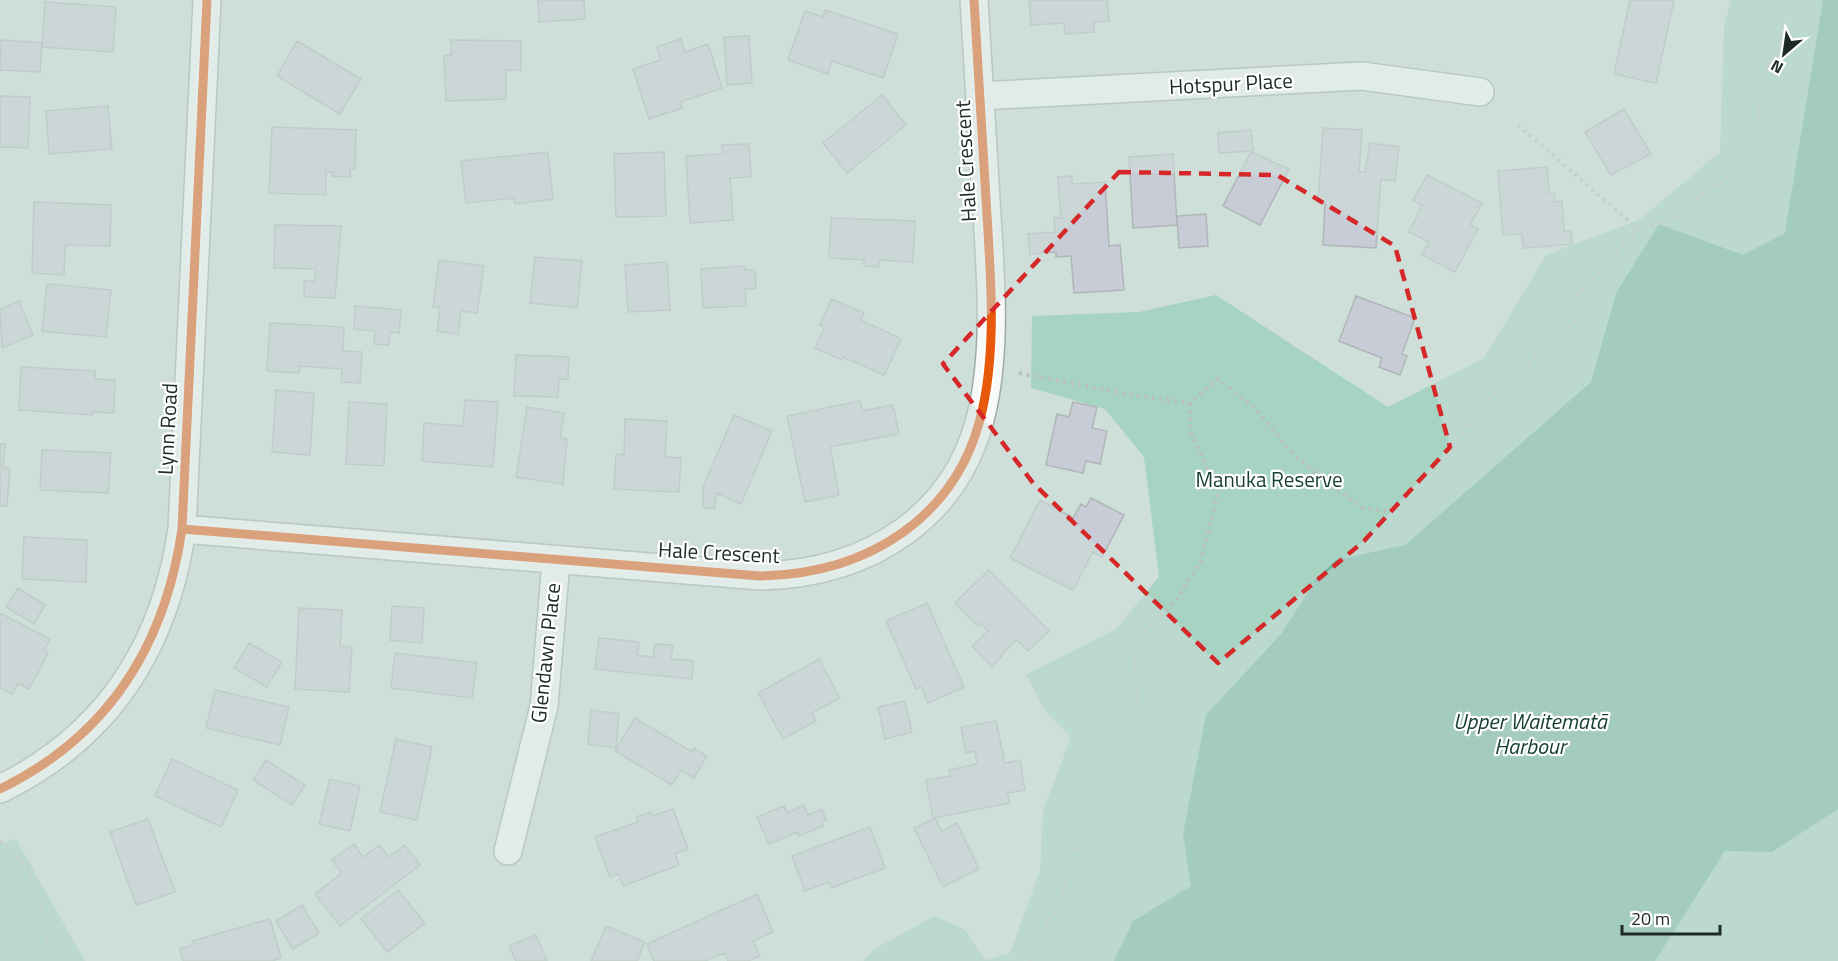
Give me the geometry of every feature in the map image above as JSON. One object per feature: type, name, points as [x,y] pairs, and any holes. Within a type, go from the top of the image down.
[{"type":"street","name":"Lynn Road","points":[[0,789],[60,753],[123,687],[142,659],[168,597],[182,529],[207,0]]},
{"type":"street","name":"Hale Crescent","points":[[182,529],[556,561],[780,576],[867,555],[911,526],[947,490],[975,437],[983,407],[989,367],[988,240],[974,0]]},
{"type":"street","name":"Hotspur Place","points":[[980,96],[1362,76],[1480,92]]},
{"type":"street","name":"Glendawn Place","points":[[508,851],[544,706],[556,561]]},
{"type":"path","points":[[1013,371],[1138,396],[1190,403],[1218,379],[1255,408],[1290,450],[1329,484],[1363,508],[1389,510],[1447,457],[1475,411],[1574,322],[1571,301],[1638,229],[1672,219],[1710,189],[1736,175],[1756,138],[1760,85],[1780,43],[1786,0]]},
{"type":"path","points":[[1518,125],[1638,229]]},
{"type":"path","points":[[1030,961],[1076,863],[1074,799],[1103,777],[1139,716],[1133,646],[1176,600],[1201,561],[1218,492],[1191,432],[1190,403]]},
{"type":"path","points":[[0,841],[19,858],[31,877],[44,923],[49,961]]},
{"type":"highlighted area","points":[[1119,172],[1277,175],[1395,246],[1450,447],[1364,541],[1218,663],[1033,483],[943,364]]},
{"type":"green space","name":"Upper Waitematā Harbour","points":[[1731,0],[1838,0],[1838,961],[863,961],[876,948],[935,916],[965,930],[985,960],[1010,953],[1040,871],[1043,811],[1071,737],[1045,711],[1026,675],[1116,629],[1159,577],[1144,457],[1105,409],[1031,388],[1032,316],[1139,312],[1216,295],[1388,407],[1484,358],[1546,255],[1639,220],[1720,152],[1724,28]]},
{"type":"green space","points":[[16,839],[85,961],[0,961],[0,844]]},
{"type":"water","name":"Upper Waitematā Harbour","points":[[1823,0],[1838,0],[1838,809],[1772,852],[1725,851],[1655,961],[1114,961],[1133,921],[1191,886],[1183,834],[1206,715],[1281,634],[1315,581],[1336,560],[1405,545],[1591,382],[1616,293],[1659,224],[1743,255],[1785,233]]},
{"type":"building","points":[[538,0],[584,0],[585,19],[539,22]]},
{"type":"building","points":[[1029,0],[1107,0],[1109,21],[1094,22],[1094,32],[1065,34],[1064,23],[1031,25]]},
{"type":"building","points":[[1630,0],[1674,0],[1656,83],[1614,74]]},
{"type":"building","points":[[45,2],[116,7],[113,52],[42,47]]},
{"type":"building","points":[[825,10],[898,34],[883,78],[832,61],[828,74],[788,60],[805,11],[823,17]]},
{"type":"building","points":[[749,36],[752,83],[727,85],[724,37]]},
{"type":"building","points":[[681,39],[685,52],[708,44],[722,88],[680,102],[682,108],[649,119],[633,69],[661,60],[657,47]]},
{"type":"building","points":[[1,40],[42,43],[40,72],[0,70]]},
{"type":"building","points":[[451,40],[521,41],[521,70],[506,70],[506,99],[446,101],[444,55],[451,55]]},
{"type":"building","points":[[297,41],[361,79],[340,114],[277,76]]},
{"type":"building","points":[[882,95],[906,125],[847,173],[823,143]]},
{"type":"building","points":[[0,96],[30,97],[28,148],[0,147]]},
{"type":"building","points":[[108,106],[112,149],[49,154],[46,111]]},
{"type":"building","points":[[1624,109],[1651,154],[1611,175],[1585,132]]},
{"type":"building","points":[[272,127],[356,130],[355,169],[350,169],[350,177],[332,176],[333,172],[326,171],[326,195],[269,193]]},
{"type":"building","points":[[1323,128],[1362,130],[1359,172],[1365,172],[1370,143],[1399,147],[1395,181],[1381,179],[1376,248],[1323,245],[1325,203],[1318,202]]},
{"type":"building","points":[[1251,130],[1253,151],[1219,153],[1218,133]]},
{"type":"building","points":[[749,144],[751,177],[730,178],[733,220],[690,223],[686,156],[723,154],[722,145]]},
{"type":"building","points":[[548,152],[553,199],[515,204],[514,198],[466,203],[461,161]]},
{"type":"building","points":[[664,152],[666,216],[616,217],[614,154]]},
{"type":"building","points":[[1251,152],[1289,169],[1260,225],[1223,206]]},
{"type":"building","points":[[1173,154],[1177,225],[1133,228],[1129,157]]},
{"type":"building","points":[[1547,167],[1549,194],[1554,194],[1555,202],[1562,201],[1564,231],[1571,231],[1572,244],[1523,248],[1522,234],[1503,235],[1498,171]]},
{"type":"building","points":[[1427,175],[1482,203],[1470,225],[1478,229],[1455,272],[1422,255],[1429,242],[1409,232],[1422,206],[1413,200]]},
{"type":"building","points":[[1072,176],[1072,184],[1105,182],[1109,246],[1120,245],[1124,290],[1074,293],[1071,256],[1056,257],[1056,252],[1030,254],[1028,234],[1055,232],[1054,218],[1061,218],[1058,177]]},
{"type":"building","points":[[34,202],[111,205],[110,246],[65,245],[64,275],[32,273]]},
{"type":"building","points":[[1206,214],[1208,246],[1179,248],[1177,216]]},
{"type":"building","points":[[831,218],[915,221],[913,262],[879,260],[879,267],[864,266],[864,260],[829,258]]},
{"type":"building","points":[[275,225],[341,226],[335,298],[304,297],[304,281],[315,281],[315,269],[274,268]]},
{"type":"building","points":[[535,257],[582,261],[577,308],[530,303]]},
{"type":"building","points":[[439,260],[484,266],[477,313],[461,311],[458,334],[437,331],[440,308],[433,307]]},
{"type":"building","points":[[667,262],[670,310],[628,312],[625,265]]},
{"type":"building","points":[[744,266],[745,270],[755,270],[756,288],[745,289],[746,306],[703,308],[701,269]]},
{"type":"building","points":[[47,284],[111,290],[106,337],[42,331]]},
{"type":"building","points":[[1356,296],[1415,318],[1402,354],[1407,356],[1400,375],[1379,367],[1382,358],[1339,341]]},
{"type":"building","points":[[831,299],[864,313],[861,320],[901,339],[884,375],[843,357],[842,360],[815,348],[825,327],[820,325]]},
{"type":"building","points":[[19,301],[33,335],[2,348],[0,309]]},
{"type":"building","points":[[355,306],[401,310],[399,333],[390,332],[389,345],[374,344],[375,331],[354,329]]},
{"type":"building","points":[[270,323],[344,327],[343,351],[362,352],[360,383],[341,382],[342,369],[300,366],[299,373],[267,371]]},
{"type":"building","points":[[516,355],[569,357],[568,379],[559,379],[558,397],[514,396]]},
{"type":"building","points":[[21,367],[95,371],[95,379],[115,380],[114,413],[93,412],[92,415],[19,410]]},
{"type":"building","points":[[276,390],[314,393],[310,455],[272,452]]},
{"type":"building","points":[[465,400],[498,402],[493,467],[422,461],[424,423],[463,426]]},
{"type":"building","points":[[860,401],[862,411],[893,405],[899,434],[830,447],[839,495],[805,502],[787,416]]},
{"type":"building","points":[[349,402],[387,404],[384,466],[346,464]]},
{"type":"building","points":[[1073,402],[1097,407],[1092,428],[1107,431],[1100,464],[1086,461],[1083,473],[1046,465],[1057,414],[1069,417]]},
{"type":"building","points":[[527,407],[564,413],[560,438],[567,439],[563,484],[516,477]]},
{"type":"building","points":[[734,415],[772,431],[741,504],[717,493],[714,509],[703,507],[703,487]]},
{"type":"building","points":[[625,419],[667,421],[665,457],[681,458],[679,492],[614,489],[616,454],[624,455]]},
{"type":"building","points":[[0,444],[5,444],[3,468],[10,469],[7,506],[0,506]]},
{"type":"building","points":[[42,450],[111,453],[108,493],[40,490]]},
{"type":"building","points":[[1091,498],[1124,515],[1102,557],[1093,552],[1073,590],[1010,558],[1040,500],[1073,518],[1081,504],[1086,507]]},
{"type":"building","points":[[24,537],[87,540],[86,582],[22,579]]},
{"type":"building","points":[[989,570],[1049,631],[1028,651],[1016,639],[992,667],[972,646],[988,631],[981,623],[978,626],[955,603]]},
{"type":"building","points":[[18,588],[45,605],[34,624],[6,607]]},
{"type":"building","points":[[927,603],[964,687],[928,703],[921,687],[916,689],[886,621]]},
{"type":"building","points":[[392,606],[424,608],[422,643],[390,640]]},
{"type":"building","points":[[299,608],[342,610],[340,646],[352,647],[349,692],[295,689]]},
{"type":"building","points":[[0,613],[50,639],[44,650],[48,653],[29,689],[18,683],[12,694],[0,688]]},
{"type":"building","points":[[599,638],[639,642],[637,655],[653,657],[655,644],[673,645],[671,659],[693,661],[692,679],[595,669]]},
{"type":"building","points":[[249,643],[282,662],[267,687],[234,668]]},
{"type":"building","points":[[395,653],[477,663],[472,698],[391,688]]},
{"type":"building","points":[[819,659],[840,698],[812,713],[816,721],[783,739],[758,693]]},
{"type":"building","points":[[215,690],[289,707],[280,745],[206,728]]},
{"type":"building","points":[[905,701],[912,732],[885,739],[878,707]]},
{"type":"building","points":[[591,710],[619,714],[616,748],[588,744]]},
{"type":"building","points":[[635,718],[692,752],[694,748],[707,756],[694,778],[681,770],[672,785],[615,751]]},
{"type":"building","points":[[996,721],[1005,763],[1020,760],[1025,790],[1007,793],[1010,803],[933,818],[926,780],[950,776],[949,770],[977,764],[975,751],[966,753],[961,727]]},
{"type":"building","points":[[396,739],[432,747],[417,820],[380,812]]},
{"type":"building","points":[[172,759],[238,790],[221,827],[155,796]]},
{"type":"building","points":[[266,760],[305,785],[292,805],[253,780]]},
{"type":"building","points":[[330,779],[360,786],[350,831],[319,824]]},
{"type":"building","points":[[804,805],[808,815],[822,809],[826,820],[821,822],[823,826],[799,836],[797,832],[769,844],[757,817],[784,806],[787,813]]},
{"type":"building","points":[[673,809],[688,849],[675,854],[679,865],[623,886],[619,874],[610,877],[595,837],[638,822],[636,817],[651,812],[652,816]]},
{"type":"building","points":[[935,818],[942,831],[957,823],[979,869],[943,887],[914,828]]},
{"type":"building","points":[[148,819],[175,892],[136,905],[110,832]]},
{"type":"building","points":[[870,827],[885,868],[831,888],[828,882],[805,891],[792,856]]},
{"type":"building","points":[[354,844],[363,857],[379,845],[389,857],[405,845],[420,865],[340,926],[315,894],[342,873],[332,860]]},
{"type":"building","points":[[398,890],[425,923],[387,952],[361,919]]},
{"type":"building","points":[[757,894],[773,932],[753,941],[760,956],[748,961],[728,961],[725,953],[705,961],[654,961],[647,944]]},
{"type":"building","points":[[302,905],[319,933],[293,949],[276,921]]},
{"type":"building","points":[[270,919],[281,958],[272,961],[183,961],[180,949],[193,945],[192,941]]},
{"type":"building","points":[[606,926],[645,942],[637,961],[591,961]]},
{"type":"building","points":[[536,935],[547,961],[516,961],[509,946]]},
{"type":"cycle path","points":[[0,789],[38,767],[72,742],[101,714],[126,683],[146,649],[162,612],[174,572],[182,529],[207,0]]},
{"type":"cycle path","points":[[182,529],[760,576],[800,573],[837,564],[872,551],[903,532],[931,508],[954,480],[971,446],[983,407],[987,382],[991,330],[990,277],[974,0]]},
{"type":"park label","name":"Manuka Reserve","points":[[1269,480]]}]
